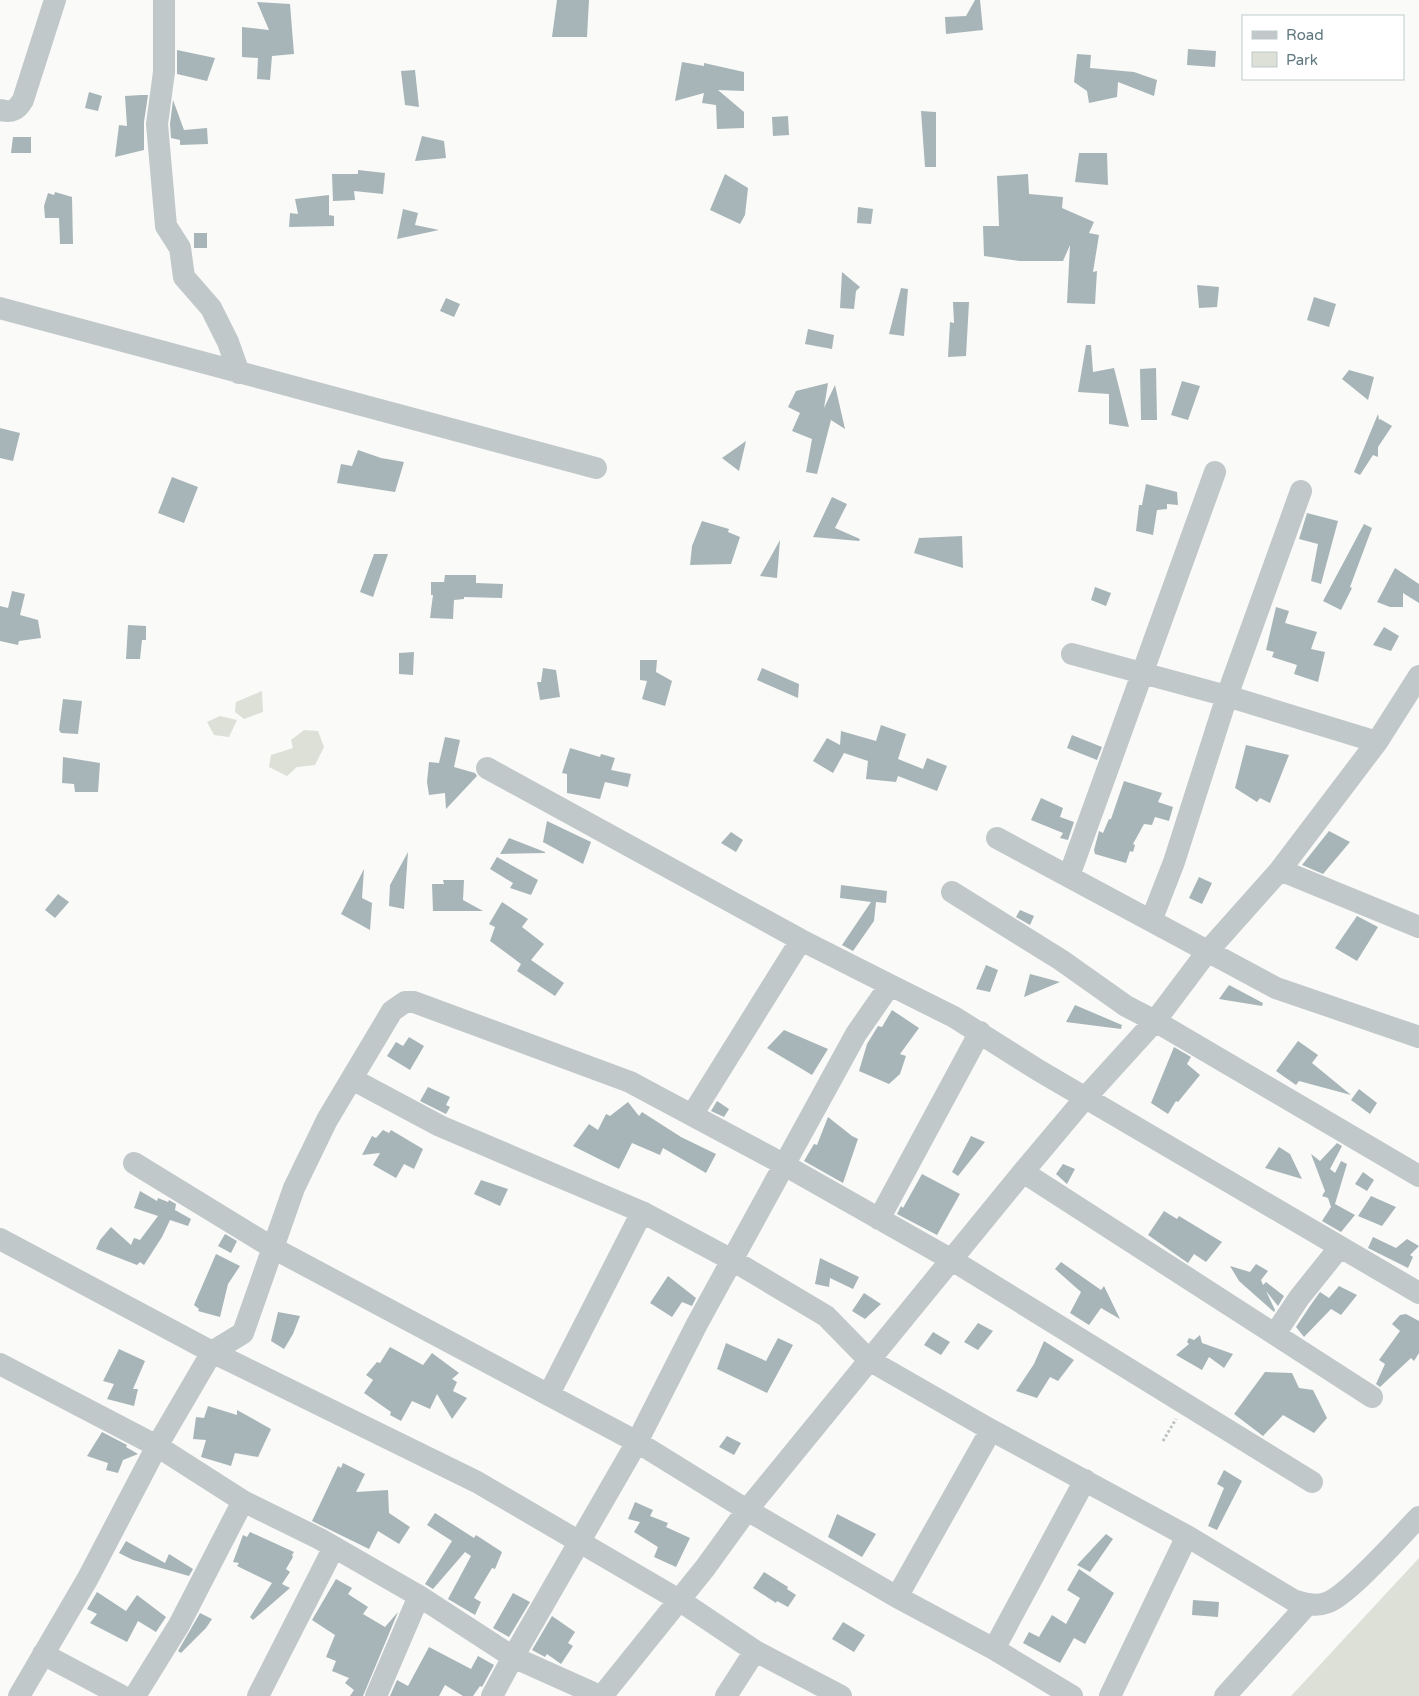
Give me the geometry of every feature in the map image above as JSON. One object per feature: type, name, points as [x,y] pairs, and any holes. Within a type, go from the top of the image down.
[{"type":"street","points":[[0,110],[9,112],[18,109],[23,100],[55,0]]},
{"type":"street","points":[[164,0],[164,72],[157,124],[166,226],[180,248],[184,277],[211,308],[228,342],[240,373]]},
{"type":"street","points":[[0,308],[596,468]]},
{"type":"street","points":[[1069,876],[1216,472]]},
{"type":"street","points":[[1151,921],[1174,862],[1227,696],[1301,491]]},
{"type":"street","points":[[1072,654],[1227,696],[1377,742]]},
{"type":"street","points":[[0,1364],[157,1446],[242,1501],[334,1547],[419,1596],[512,1656],[601,1696],[705,1568],[747,1510],[1023,1172],[1086,1097],[1155,1021],[1207,952],[1280,870],[1377,742],[1418,681]]},
{"type":"street","points":[[488,768],[801,940],[954,1017],[1038,1070],[1339,1248],[1419,1293]]},
{"type":"street","points":[[998,838],[1276,988],[1419,1037]]},
{"type":"street","points":[[1280,870],[1419,927]]},
{"type":"street","points":[[952,892],[1061,960],[1126,1006],[1155,1021],[1419,1176]]},
{"type":"street","points":[[692,1115],[801,940]]},
{"type":"street","points":[[492,1696],[512,1656],[637,1442],[732,1260],[856,1034],[890,986]]},
{"type":"street","points":[[19,1696],[88,1578],[157,1446],[212,1352],[243,1333],[294,1188],[327,1120],[392,1011],[405,1002],[414,1002],[630,1082],[784,1165],[952,1260],[1312,1482]]},
{"type":"street","points":[[880,1219],[980,1032]]},
{"type":"street","points":[[352,1079],[440,1126],[642,1212],[732,1260],[826,1316],[869,1360],[990,1430],[1187,1536],[1292,1600],[1307,1605],[1326,1603],[1344,1592],[1419,1518]]},
{"type":"street","points":[[134,1163],[273,1248],[637,1442],[747,1510],[897,1597],[994,1649],[1072,1696]]},
{"type":"street","points":[[1023,1172],[1372,1397]]},
{"type":"street","points":[[549,1394],[642,1212]]},
{"type":"street","points":[[0,1239],[212,1352],[477,1482],[580,1540],[679,1600],[755,1651],[841,1696]]},
{"type":"street","points":[[1275,1334],[1299,1298],[1339,1248]]},
{"type":"street","points":[[897,1597],[990,1430]]},
{"type":"street","points":[[994,1649],[1085,1480]]},
{"type":"street","points":[[136,1696],[178,1625],[242,1501]]},
{"type":"street","points":[[1110,1696],[1187,1536]]},
{"type":"street","points":[[258,1696],[334,1547]]},
{"type":"street","points":[[376,1696],[419,1596]]},
{"type":"street","points":[[1225,1696],[1307,1605]]},
{"type":"street","points":[[726,1696],[755,1651]]},
{"type":"street","points":[[44,1654],[122,1696]]},
{"type":"green space","points":[[262,691],[263,712],[244,719],[235,712],[236,702]]},
{"type":"green space","points":[[220,716],[237,720],[229,737],[214,735],[207,722]]},
{"type":"green space","points":[[304,730],[318,731],[324,747],[315,765],[297,767],[287,776],[269,767],[271,755],[293,748],[291,740]]},
{"type":"green space","points":[[1419,1558],[1419,1696],[1291,1696]]},
{"type":"building","points":[[557,0],[589,0],[587,37],[552,37]]},
{"type":"building","points":[[975,0],[980,0],[983,30],[946,34],[945,17],[966,16]]},
{"type":"building","points":[[257,2],[290,4],[294,54],[272,56],[270,80],[257,79],[258,58],[242,57],[242,27],[269,30]]},
{"type":"building","points":[[1188,49],[1216,51],[1215,67],[1187,65]]},
{"type":"building","points":[[177,50],[215,58],[207,81],[177,74]]},
{"type":"building","points":[[1077,54],[1091,55],[1090,68],[1134,72],[1157,80],[1154,96],[1118,82],[1117,97],[1089,103],[1087,91],[1074,82]]},
{"type":"building","points":[[682,62],[704,66],[704,63],[744,72],[744,91],[718,90],[744,112],[744,128],[717,129],[716,105],[702,103],[704,93],[675,101]]},
{"type":"building","points":[[415,70],[419,107],[405,105],[401,71]]},
{"type":"building","points":[[89,92],[102,96],[98,111],[85,108]]},
{"type":"building","points":[[148,95],[144,122],[144,150],[115,157],[119,125],[127,126],[125,96]]},
{"type":"building","points":[[173,100],[184,130],[207,128],[208,144],[180,145],[180,140],[171,138],[170,124]]},
{"type":"building","points":[[921,111],[936,112],[936,167],[925,167]]},
{"type":"building","points":[[788,116],[789,135],[773,136],[772,117]]},
{"type":"building","points":[[422,136],[444,141],[446,158],[415,161]]},
{"type":"building","points":[[13,137],[31,137],[31,153],[11,153]]},
{"type":"building","points":[[1079,153],[1107,153],[1108,185],[1075,182]]},
{"type":"building","points":[[358,170],[385,173],[383,194],[354,191],[355,200],[333,201],[332,174],[358,174]]},
{"type":"building","points":[[725,174],[748,188],[745,215],[740,224],[710,210]]},
{"type":"building","points":[[1028,174],[1029,194],[1063,197],[1062,208],[1094,222],[1089,233],[1099,235],[1093,272],[1097,271],[1095,304],[1067,303],[1070,245],[1063,261],[1019,261],[984,256],[983,226],[999,226],[997,176]]},
{"type":"building","points":[[55,192],[72,197],[73,244],[60,244],[59,218],[45,218],[44,206],[48,193],[54,195]]},
{"type":"building","points":[[329,195],[329,215],[334,216],[334,226],[289,227],[290,213],[298,214],[295,199]]},
{"type":"building","points":[[858,207],[873,209],[871,224],[857,223]]},
{"type":"building","points":[[403,209],[418,213],[415,225],[439,230],[397,239]]},
{"type":"building","points":[[194,233],[207,233],[207,248],[194,248]]},
{"type":"building","points":[[842,272],[860,287],[856,291],[854,309],[840,308]]},
{"type":"building","points":[[1197,285],[1219,287],[1217,307],[1199,308]]},
{"type":"building","points":[[901,288],[908,289],[904,336],[889,334]]},
{"type":"building","points":[[1314,297],[1336,304],[1329,327],[1307,320]]},
{"type":"building","points":[[446,298],[460,304],[454,317],[440,311]]},
{"type":"building","points":[[953,302],[969,302],[966,356],[948,357],[950,322],[954,323]]},
{"type":"building","points":[[808,329],[834,335],[832,349],[805,344]]},
{"type":"building","points":[[1086,345],[1091,345],[1093,372],[1114,368],[1129,427],[1109,424],[1109,394],[1078,392]]},
{"type":"building","points":[[1156,368],[1157,420],[1141,420],[1140,369]]},
{"type":"building","points":[[1349,370],[1374,377],[1368,400],[1342,379]]},
{"type":"building","points":[[1182,381],[1200,386],[1188,420],[1171,415]]},
{"type":"building","points":[[828,383],[824,408],[835,385],[845,429],[831,420],[817,474],[806,472],[812,439],[792,431],[800,413],[788,407],[796,391]]},
{"type":"building","points":[[1378,414],[1379,420],[1392,426],[1378,447],[1378,457],[1373,455],[1360,475],[1354,472]]},
{"type":"building","points":[[0,428],[20,433],[13,461],[0,458]]},
{"type":"building","points":[[746,441],[739,471],[722,458]]},
{"type":"building","points":[[358,450],[381,458],[404,462],[395,492],[337,483],[341,464],[352,466]]},
{"type":"building","points":[[172,477],[198,487],[184,523],[158,513]]},
{"type":"building","points":[[1146,484],[1177,492],[1178,505],[1167,504],[1167,509],[1157,510],[1153,535],[1136,531],[1139,505],[1142,505]]},
{"type":"building","points":[[832,497],[847,504],[835,528],[860,539],[859,541],[813,537]]},
{"type":"building","points":[[1307,513],[1338,521],[1321,584],[1311,581],[1318,544],[1299,539]]},
{"type":"building","points":[[702,521],[729,529],[728,532],[740,537],[731,564],[690,565],[692,546]]},
{"type":"building","points":[[1364,524],[1372,528],[1350,587],[1352,588],[1341,610],[1323,601]]},
{"type":"building","points":[[962,536],[963,568],[914,553],[919,538]]},
{"type":"building","points":[[780,540],[777,578],[760,576]]},
{"type":"building","points":[[374,554],[388,554],[373,597],[360,592]]},
{"type":"building","points":[[1395,568],[1419,584],[1419,603],[1403,593],[1403,607],[1390,607],[1377,602]]},
{"type":"building","points":[[445,575],[476,575],[476,583],[503,584],[502,598],[464,597],[464,599],[454,600],[453,619],[430,618],[433,595],[431,595],[431,582],[444,582]]},
{"type":"building","points":[[1095,587],[1111,593],[1106,606],[1091,600]]},
{"type":"building","points":[[12,591],[25,594],[20,615],[38,620],[41,638],[19,641],[18,645],[0,641],[0,606],[8,608]]},
{"type":"building","points":[[1276,607],[1289,611],[1285,623],[1317,632],[1311,649],[1325,652],[1318,682],[1294,674],[1297,665],[1272,657],[1274,652],[1266,650]]},
{"type":"building","points":[[128,625],[146,626],[146,640],[142,640],[140,659],[126,659]]},
{"type":"building","points":[[1384,627],[1399,636],[1391,651],[1373,645]]},
{"type":"building","points":[[414,652],[413,675],[399,674],[399,653]]},
{"type":"building","points":[[640,660],[657,660],[656,672],[672,681],[665,706],[642,699],[647,681],[640,680]]},
{"type":"building","points":[[543,668],[556,670],[560,697],[540,700],[537,682],[541,682]]},
{"type":"building","points":[[762,668],[799,684],[798,698],[757,680]]},
{"type":"building","points":[[63,699],[82,701],[78,734],[61,733],[59,730]]},
{"type":"building","points":[[881,725],[906,734],[898,759],[923,769],[927,758],[947,766],[937,791],[898,776],[896,782],[866,779],[868,761],[844,753],[833,773],[813,761],[827,738],[840,745],[841,731],[876,741]]},
{"type":"building","points":[[1072,735],[1102,747],[1097,760],[1067,748]]},
{"type":"building","points":[[445,737],[460,740],[454,767],[475,773],[477,776],[446,809],[445,793],[429,795],[427,782],[429,762],[439,763]]},
{"type":"building","points":[[1246,745],[1289,755],[1270,803],[1260,798],[1257,802],[1235,788]]},
{"type":"building","points":[[570,748],[600,757],[601,754],[615,758],[611,770],[631,774],[628,787],[605,782],[600,799],[567,793],[567,774],[562,773]]},
{"type":"building","points":[[63,757],[100,763],[98,792],[75,792],[74,784],[62,783]]},
{"type":"building","points":[[1124,781],[1162,793],[1158,802],[1173,807],[1169,821],[1155,817],[1152,825],[1144,824],[1133,844],[1135,845],[1133,852],[1130,851],[1126,863],[1095,854],[1094,850],[1099,831],[1103,833],[1109,819],[1111,819]]},
{"type":"building","points":[[1041,798],[1063,808],[1060,817],[1074,822],[1068,840],[1060,838],[1063,833],[1031,820]]},
{"type":"building","points":[[547,821],[591,842],[583,864],[543,842]]},
{"type":"building","points":[[1329,831],[1350,842],[1323,874],[1302,865]]},
{"type":"building","points":[[731,832],[743,840],[736,852],[721,843]]},
{"type":"building","points":[[509,838],[545,852],[545,853],[500,854]]},
{"type":"building","points":[[408,852],[404,909],[389,906],[390,885]]},
{"type":"building","points":[[497,857],[538,880],[531,895],[510,888],[513,883],[490,869]]},
{"type":"building","points":[[364,869],[362,898],[372,903],[370,930],[341,914]]},
{"type":"building","points":[[1199,877],[1212,883],[1202,904],[1189,898]]},
{"type":"building","points":[[443,880],[464,880],[463,900],[483,911],[433,911],[432,884],[444,884]]},
{"type":"building","points":[[841,885],[887,891],[886,903],[876,902],[874,921],[853,951],[842,945],[871,902],[840,898]]},
{"type":"building","points":[[58,894],[69,902],[55,918],[45,910]]},
{"type":"building","points":[[502,902],[528,919],[522,927],[544,944],[531,960],[564,983],[555,996],[517,971],[521,964],[490,941],[495,927],[489,924]]},
{"type":"building","points":[[1020,910],[1034,916],[1030,925],[1016,917]]},
{"type":"building","points":[[1357,916],[1378,927],[1357,961],[1335,948]]},
{"type":"building","points":[[986,965],[998,970],[990,992],[976,989]]},
{"type":"building","points":[[1030,974],[1060,982],[1024,997]]},
{"type":"building","points":[[1229,985],[1263,1003],[1262,1006],[1219,999]]},
{"type":"building","points":[[1075,1005],[1122,1025],[1121,1029],[1066,1022]]},
{"type":"building","points":[[892,1010],[919,1028],[900,1054],[906,1056],[900,1074],[889,1084],[859,1071],[867,1044],[878,1026],[882,1027]]},
{"type":"building","points":[[784,1030],[828,1049],[812,1075],[767,1048]]},
{"type":"building","points":[[409,1037],[424,1046],[410,1070],[387,1056],[396,1042],[403,1046]]},
{"type":"building","points":[[1298,1041],[1318,1055],[1312,1063],[1351,1095],[1299,1081],[1296,1085],[1276,1071]]},
{"type":"building","points":[[1174,1047],[1191,1057],[1187,1064],[1200,1075],[1178,1102],[1176,1101],[1168,1114],[1151,1103]]},
{"type":"building","points":[[428,1087],[450,1097],[446,1105],[450,1107],[446,1114],[420,1101]]},
{"type":"building","points":[[1359,1089],[1377,1103],[1370,1114],[1351,1100]]},
{"type":"building","points":[[717,1101],[729,1109],[724,1117],[711,1111]]},
{"type":"building","points":[[628,1102],[639,1116],[642,1112],[681,1137],[716,1154],[706,1173],[663,1148],[660,1155],[632,1143],[619,1169],[573,1146],[589,1124],[598,1130],[606,1114],[610,1116]]},
{"type":"building","points":[[828,1117],[858,1139],[843,1183],[804,1161],[814,1144],[817,1145]]},
{"type":"building","points":[[383,1130],[389,1133],[391,1130],[423,1149],[414,1169],[404,1164],[396,1178],[373,1165],[380,1153],[362,1155],[372,1136],[376,1138]]},
{"type":"building","points":[[971,1136],[985,1142],[958,1176],[952,1172]]},
{"type":"building","points":[[1337,1143],[1342,1146],[1330,1169],[1335,1173],[1341,1161],[1347,1164],[1335,1204],[1355,1215],[1341,1232],[1322,1221],[1331,1207],[1328,1198],[1322,1196],[1325,1191],[1311,1154],[1320,1161]]},
{"type":"building","points":[[1279,1147],[1290,1154],[1302,1179],[1265,1168]]},
{"type":"building","points":[[1063,1164],[1075,1169],[1067,1184],[1056,1174]]},
{"type":"building","points":[[1363,1172],[1374,1180],[1367,1191],[1355,1184]]},
{"type":"building","points":[[922,1174],[960,1194],[937,1235],[897,1214],[901,1206],[903,1208]]},
{"type":"building","points":[[481,1180],[508,1189],[500,1206],[474,1194]]},
{"type":"building","points":[[140,1191],[157,1201],[158,1198],[168,1202],[169,1200],[176,1204],[175,1210],[191,1219],[188,1226],[170,1220],[162,1237],[144,1265],[140,1262],[137,1265],[96,1249],[100,1240],[111,1227],[131,1245],[134,1238],[140,1240],[158,1216],[134,1208]]},
{"type":"building","points":[[1371,1196],[1396,1207],[1382,1226],[1358,1216]]},
{"type":"building","points":[[1164,1211],[1177,1219],[1179,1216],[1222,1242],[1206,1262],[1194,1254],[1188,1263],[1148,1235]]},
{"type":"building","points":[[225,1234],[237,1241],[231,1253],[218,1246]]},
{"type":"building","points":[[1373,1237],[1396,1248],[1407,1239],[1419,1246],[1410,1255],[1413,1257],[1408,1268],[1368,1248]]},
{"type":"building","points":[[216,1254],[240,1266],[228,1284],[220,1317],[198,1311],[199,1309],[194,1305]]},
{"type":"building","points":[[820,1258],[859,1277],[853,1289],[830,1278],[829,1287],[815,1284]]},
{"type":"building","points":[[1061,1262],[1101,1290],[1104,1286],[1120,1319],[1101,1308],[1089,1325],[1070,1313],[1081,1292],[1055,1269]]},
{"type":"building","points":[[1256,1264],[1268,1271],[1261,1280],[1263,1285],[1266,1282],[1284,1296],[1278,1306],[1266,1291],[1275,1310],[1274,1312],[1239,1281],[1230,1266],[1250,1272]]},
{"type":"building","points":[[668,1276],[696,1298],[692,1306],[682,1302],[672,1317],[650,1303]]},
{"type":"building","points":[[1339,1286],[1357,1295],[1341,1315],[1331,1309],[1304,1337],[1296,1327],[1310,1306],[1320,1292],[1329,1298]]},
{"type":"building","points":[[864,1293],[881,1304],[865,1319],[852,1311]]},
{"type":"building","points":[[278,1312],[300,1316],[293,1334],[284,1349],[271,1341]]},
{"type":"building","points":[[1406,1314],[1419,1321],[1419,1353],[1414,1361],[1411,1358],[1380,1387],[1376,1384],[1385,1364],[1379,1360],[1400,1331],[1392,1324],[1400,1315]]},
{"type":"building","points":[[978,1323],[993,1331],[978,1350],[964,1342]]},
{"type":"building","points":[[933,1332],[950,1342],[941,1355],[924,1345]]},
{"type":"building","points":[[1200,1335],[1202,1343],[1233,1354],[1224,1368],[1209,1357],[1202,1370],[1176,1355],[1189,1344],[1187,1342],[1189,1338],[1194,1340]]},
{"type":"building","points":[[778,1338],[793,1345],[767,1393],[717,1369],[726,1343],[766,1361]]},
{"type":"building","points":[[1044,1341],[1074,1360],[1058,1381],[1050,1377],[1037,1398],[1016,1391],[1034,1364]]},
{"type":"building","points":[[390,1347],[423,1365],[432,1353],[459,1373],[452,1379],[457,1382],[453,1391],[467,1398],[452,1419],[437,1394],[430,1409],[412,1401],[401,1421],[390,1415],[391,1412],[364,1393],[373,1380],[366,1375],[377,1362],[380,1363]]},
{"type":"building","points":[[119,1349],[145,1361],[133,1389],[138,1389],[134,1406],[107,1399],[114,1384],[103,1381]]},
{"type":"building","points":[[1265,1372],[1292,1373],[1299,1388],[1313,1390],[1327,1418],[1314,1433],[1283,1415],[1263,1436],[1234,1414]]},
{"type":"building","points":[[208,1406],[237,1415],[237,1410],[271,1429],[258,1457],[235,1453],[231,1466],[201,1457],[206,1440],[193,1439],[196,1417],[204,1418]]},
{"type":"building","points":[[102,1432],[127,1445],[126,1447],[138,1454],[123,1460],[118,1473],[106,1470],[108,1463],[87,1456]]},
{"type":"building","points":[[727,1436],[741,1443],[734,1455],[719,1447]]},
{"type":"building","points":[[343,1463],[365,1474],[356,1492],[388,1490],[389,1513],[410,1527],[399,1544],[378,1531],[369,1549],[312,1521],[338,1466],[341,1468]]},
{"type":"building","points":[[1224,1470],[1242,1481],[1217,1530],[1208,1526],[1224,1488],[1217,1484]]},
{"type":"building","points":[[635,1502],[653,1510],[650,1516],[668,1523],[666,1527],[690,1538],[676,1567],[654,1557],[658,1547],[634,1532],[640,1522],[628,1519]]},
{"type":"building","points":[[435,1513],[474,1538],[476,1535],[502,1552],[495,1569],[492,1568],[474,1598],[481,1602],[475,1615],[448,1599],[471,1556],[465,1552],[433,1589],[425,1584],[452,1541],[427,1525]]},
{"type":"building","points":[[837,1514],[876,1534],[862,1557],[828,1537]]},
{"type":"building","points":[[250,1532],[294,1552],[286,1569],[290,1572],[282,1584],[290,1588],[253,1620],[250,1617],[272,1583],[237,1566],[239,1563],[233,1562],[243,1535],[247,1537]]},
{"type":"building","points":[[1106,1534],[1113,1539],[1090,1572],[1077,1565]]},
{"type":"building","points":[[126,1541],[165,1563],[169,1554],[193,1569],[189,1576],[133,1560],[119,1553]]},
{"type":"building","points":[[1079,1569],[1114,1593],[1085,1644],[1074,1638],[1060,1663],[1023,1643],[1029,1632],[1039,1637],[1052,1615],[1066,1624],[1080,1598],[1067,1590]]},
{"type":"building","points":[[764,1572],[788,1587],[787,1589],[796,1595],[788,1607],[777,1601],[776,1603],[753,1588]]},
{"type":"building","points":[[336,1579],[352,1588],[348,1594],[368,1607],[363,1614],[385,1627],[398,1612],[363,1696],[350,1696],[354,1690],[345,1683],[349,1678],[332,1671],[336,1661],[326,1657],[335,1635],[312,1620]]},
{"type":"building","points":[[97,1592],[126,1611],[137,1595],[166,1617],[156,1632],[138,1621],[127,1642],[90,1623],[97,1614],[87,1609]]},
{"type":"building","points":[[513,1593],[530,1602],[509,1637],[493,1628]]},
{"type":"building","points":[[1193,1600],[1219,1602],[1218,1617],[1192,1615]]},
{"type":"building","points":[[200,1613],[212,1619],[206,1628],[181,1653],[178,1651]]},
{"type":"building","points":[[552,1616],[575,1632],[568,1643],[573,1646],[561,1664],[547,1654],[545,1657],[532,1650]]},
{"type":"building","points":[[843,1622],[865,1635],[854,1652],[832,1639]]},
{"type":"building","points":[[429,1647],[471,1669],[478,1656],[494,1665],[482,1687],[480,1686],[473,1696],[463,1696],[445,1685],[439,1696],[390,1696],[397,1680],[408,1686]]}]
